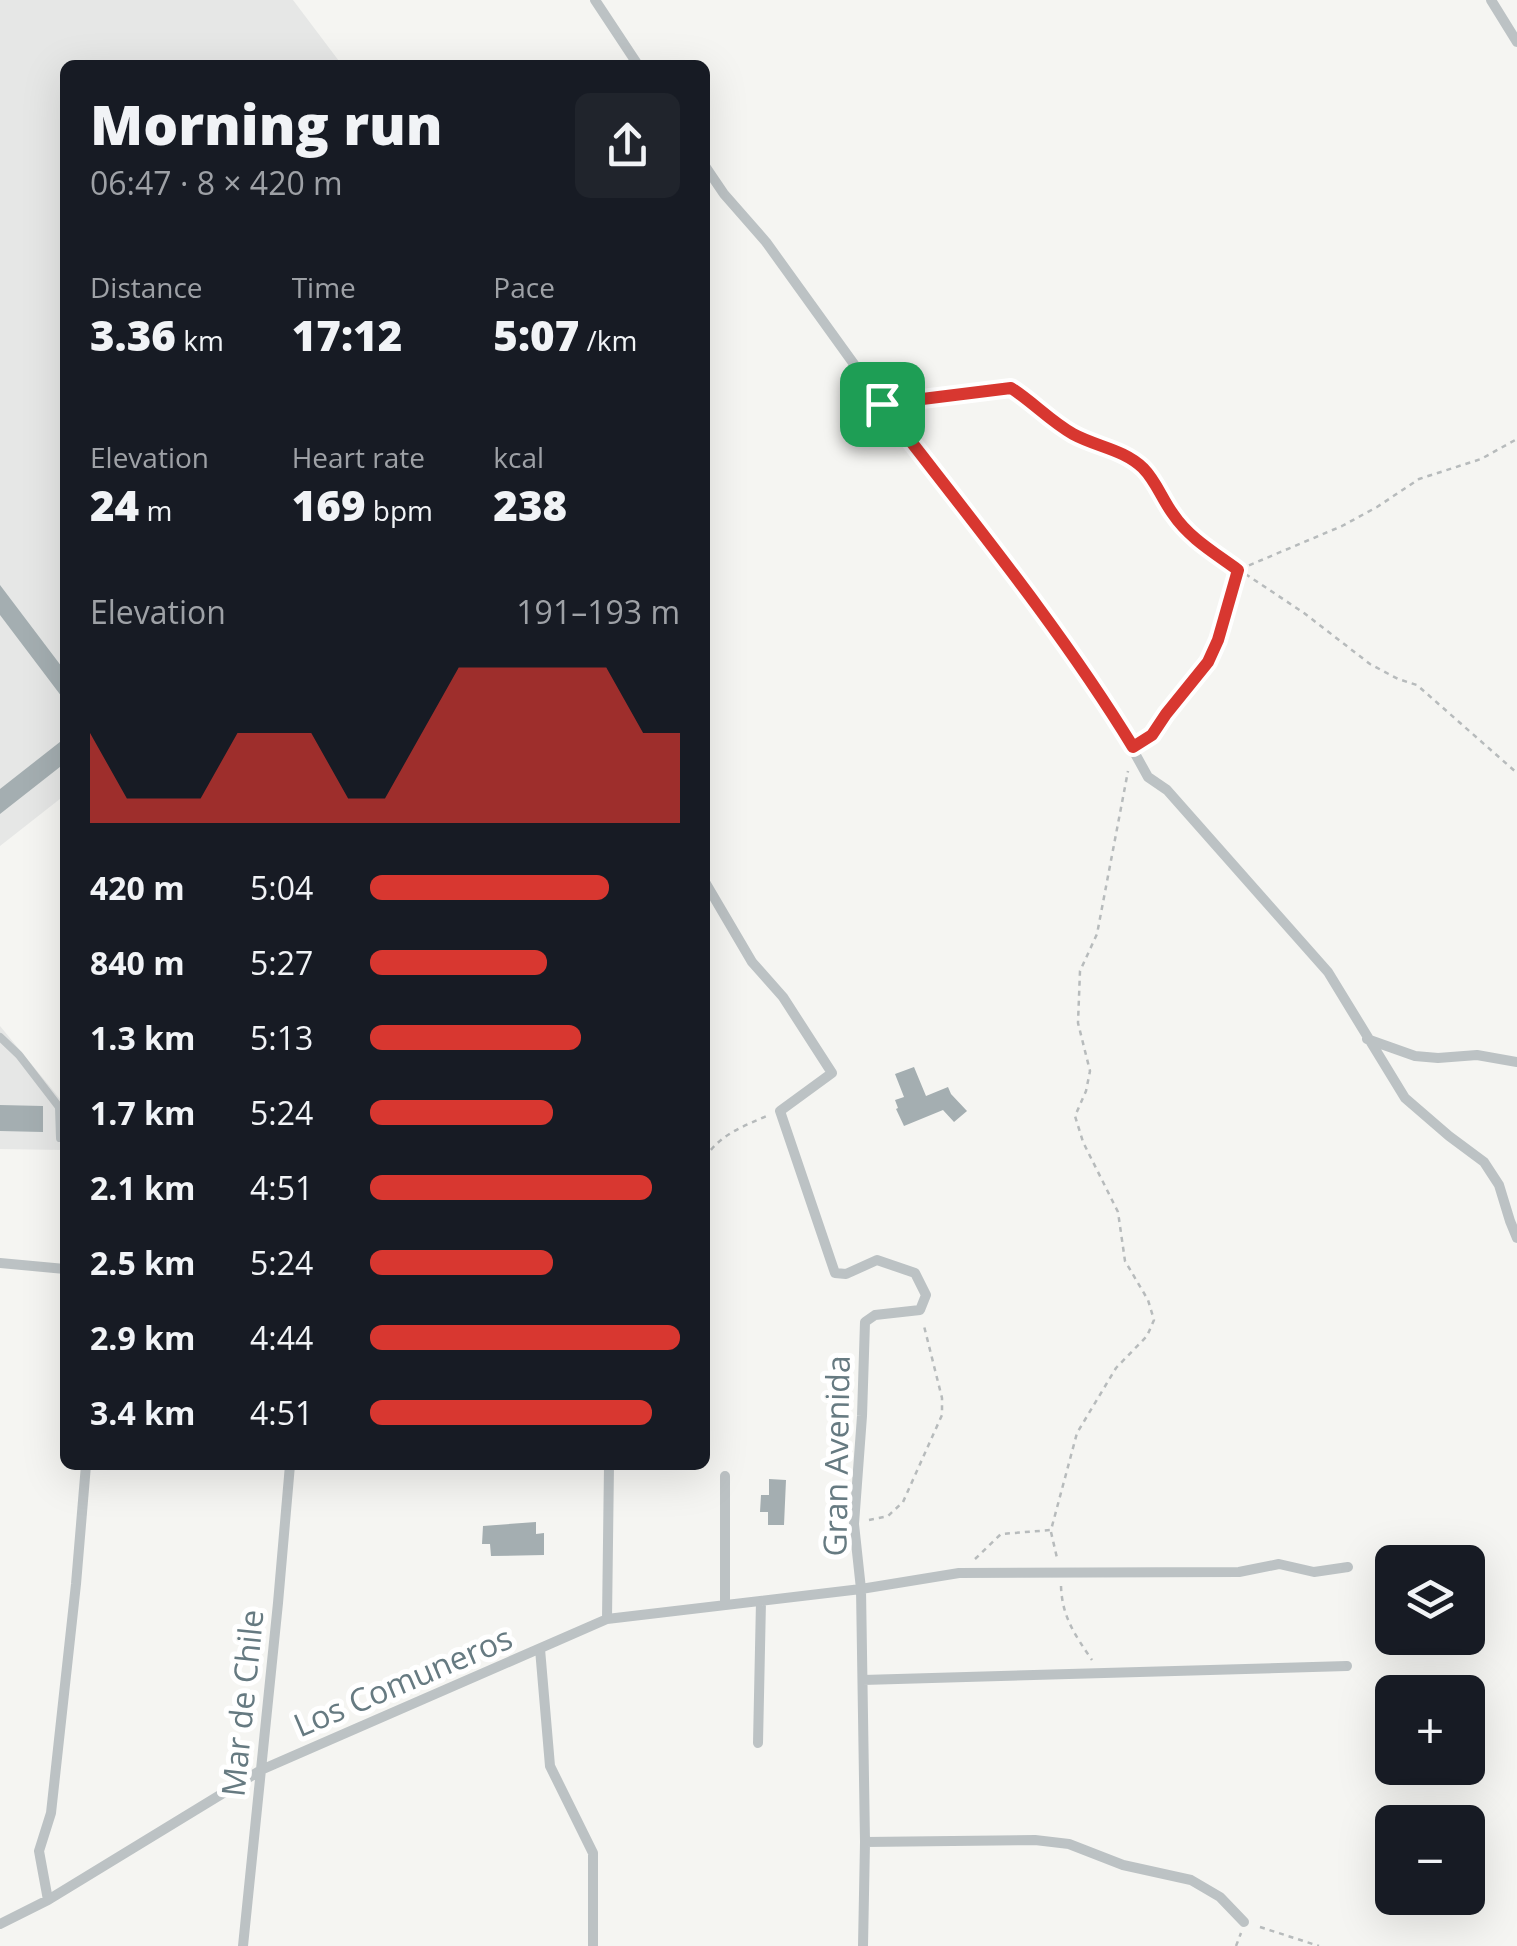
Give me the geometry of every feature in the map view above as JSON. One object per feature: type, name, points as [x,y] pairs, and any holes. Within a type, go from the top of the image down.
[{"type":"street","points":[[596,0],[635,60]]},
{"type":"street","points":[[1491,0],[1517,42]]},
{"type":"street","points":[[710,173],[766,242],[882,404],[1030,597],[1112,712],[1148,777],[1167,790],[1328,972],[1405,1098],[1484,1162],[1500,1185],[1517,1238]]},
{"type":"street","points":[[710,891],[752,962],[783,997],[832,1073],[780,1111],[835,1273],[846,1274],[877,1260],[915,1273],[926,1296],[920,1310]]},
{"type":"street","points":[[1367,1039],[1415,1056],[1476,1055],[1517,1062]]},
{"type":"street","points":[[0,1263],[60,1269]]},
{"type":"street","name":"Gran Avenida","points":[[862,1946],[865,1842],[861,1589],[854,1524],[865,1322],[876,1315],[920,1310]]},
{"type":"street","points":[[48,1900],[39,1852],[51,1813],[86,1470]]},
{"type":"street","name":"Mar de Chile","points":[[243,1946],[290,1470]]},
{"type":"street","points":[[607,1619],[609,1470]]},
{"type":"street","points":[[725,1476],[726,1605]]},
{"type":"street","name":"Los Comuneros","points":[[0,1924],[48,1900],[260,1770],[607,1619],[959,1574],[1240,1572],[1279,1564],[1314,1572],[1348,1568]]},
{"type":"street","points":[[758,1743],[761,1601]]},
{"type":"street","points":[[540,1649],[550,1766],[593,1853],[593,1946]]},
{"type":"street","points":[[862,1680],[1347,1666]]},
{"type":"street","points":[[865,1842],[1034,1840],[1069,1844],[1123,1865],[1192,1880],[1220,1896],[1244,1922]]},
{"type":"lane","points":[[0,1037],[60,1107],[60,1138]]},
{"type":"path","points":[[882,404],[1011,388],[1078,437],[1122,452],[1144,469],[1173,516],[1196,541],[1304,613],[1370,664],[1417,685],[1517,772]]},
{"type":"path","points":[[1238,570],[1342,526],[1419,479],[1481,459],[1517,440]]},
{"type":"path","points":[[1107,1673],[1092,1661],[1070,1629],[1050,1530],[1077,1433],[1116,1368],[1147,1336],[1154,1320],[1148,1300],[1124,1261],[1118,1212],[1083,1142],[1076,1116],[1090,1071],[1078,1022],[1080,971],[1097,934],[1133,747],[1152,735],[1208,662],[1238,570]]},
{"type":"path","points":[[710,1150],[731,1131],[780,1111]]},
{"type":"path","points":[[854,1524],[888,1516],[903,1502],[942,1415],[942,1398],[920,1310]]},
{"type":"path","points":[[959,1574],[1001,1534],[1050,1530]]},
{"type":"path","points":[[1244,1922],[1319,1946]]},
{"type":"shaded area","points":[[0,0],[293,0],[338,60],[60,60],[60,799],[0,846]]},
{"type":"shaded area","points":[[0,1026],[60,1099],[60,1150],[0,1149]]},
{"type":"building","points":[[0,585],[60,664],[60,694],[0,615]]},
{"type":"building","points":[[60,742],[60,767],[0,814],[0,789]]},
{"type":"building","points":[[914,1067],[926,1096],[948,1087],[967,1111],[954,1122],[943,1110],[904,1126],[896,1109],[895,1100],[904,1097],[895,1074]]},
{"type":"building","points":[[0,1105],[43,1106],[43,1132],[0,1131]]},
{"type":"building","points":[[769,1479],[786,1480],[784,1525],[768,1525],[768,1512],[760,1512],[761,1495],[769,1495]]},
{"type":"building","points":[[536,1522],[536,1534],[544,1533],[544,1555],[491,1556],[490,1544],[482,1544],[483,1526]]},
{"type":"route","points":[[1011,388],[1078,437],[1122,452],[1144,469],[1173,516],[1196,541],[1238,570],[1208,662],[1152,735],[1133,747],[1030,597],[882,404],[1011,388]]}]
